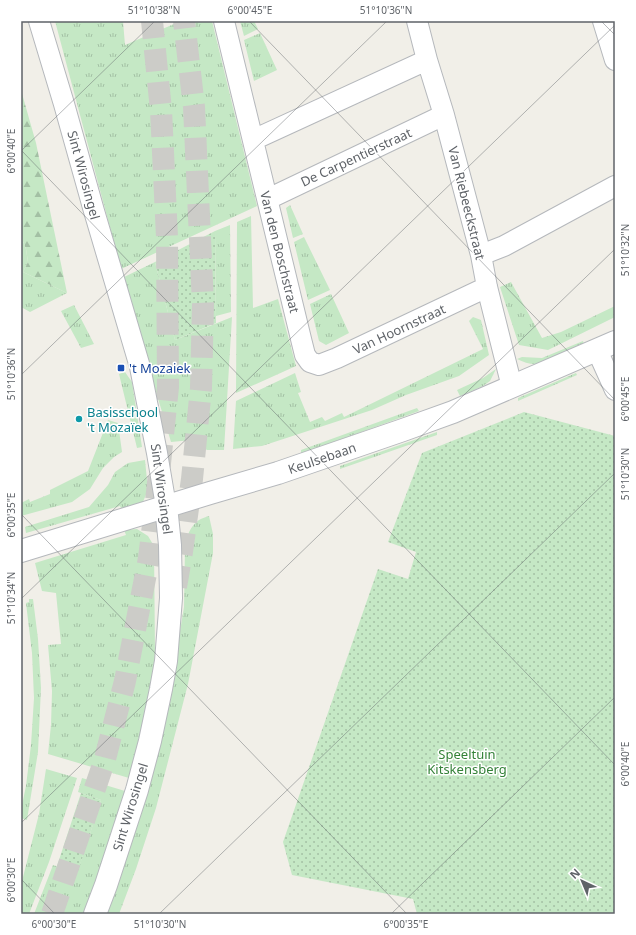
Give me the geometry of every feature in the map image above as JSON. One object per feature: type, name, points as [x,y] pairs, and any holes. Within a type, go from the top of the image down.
[{"type":"street","name":"Sint Wirosingel","points":[[39,21],[140,367],[166,506],[170,545],[171,598],[166,661],[161,689],[150,741],[137,790],[95,914]]},
{"type":"street","name":"Van den Boschstraat","points":[[224,21],[305,355],[310,362]]},
{"type":"street","name":"Van Riebeeckstraat","points":[[418,21],[427,60],[444,115],[481,255],[487,287],[512,387]]},
{"type":"street","points":[[603,21],[615,60]]},
{"type":"street","points":[[253,140],[427,60]]},
{"type":"street","name":"De Carpentierstraat","points":[[268,199],[444,115]]},
{"type":"street","points":[[481,255],[504,246],[615,186]]},
{"type":"street","name":"Van Hoornstraat","points":[[310,362],[319,365],[337,358],[487,287]]},
{"type":"street","name":"Keulsebaan","points":[[21,551],[166,506],[278,474],[453,412],[606,346]]},
{"type":"street","points":[[606,346],[615,390]]},
{"type":"green space","points":[[55,21],[123,21],[125,45],[181,21],[212,21],[257,206],[121,269]]},
{"type":"green space","points":[[240,21],[254,21],[258,29],[244,36]]},
{"type":"green space","points":[[260,33],[277,70],[254,81],[244,40]]},
{"type":"green space","points":[[21,90],[36,143],[67,293],[23,272],[28,262],[26,249],[21,236]]},
{"type":"green space","points":[[290,205],[303,234],[293,238],[286,208]]},
{"type":"green space","points":[[251,216],[253,308],[278,299],[296,366],[236,393],[237,222]]},
{"type":"green space","points":[[230,225],[231,312],[216,316],[215,231]]},
{"type":"green space","points":[[215,231],[216,323],[175,340],[155,262]]},
{"type":"green space","points":[[21,236],[26,249],[28,262],[23,272],[67,293],[30,312],[21,307]]},
{"type":"green space","points":[[304,237],[330,290],[308,300],[294,242]]},
{"type":"green space","points":[[155,262],[175,340],[232,317],[224,450],[207,450],[192,440],[171,442],[122,278]]},
{"type":"green space","points":[[511,282],[542,338],[561,332],[615,306],[615,317],[548,350],[519,345],[500,287]]},
{"type":"green space","points":[[331,294],[349,333],[326,345],[319,341],[310,304]]},
{"type":"green space","points":[[74,305],[94,344],[81,348],[61,311]]},
{"type":"green space","points":[[473,317],[481,320],[489,355],[459,376],[406,395],[372,410],[262,446],[233,449],[236,401],[295,373],[301,392],[298,393],[310,422],[322,417],[325,421],[342,413],[344,417],[483,349],[469,321]]},
{"type":"green space","points":[[583,341],[584,344],[553,359],[540,363],[530,364],[517,359],[522,357],[542,358]]},
{"type":"green space","points":[[496,369],[490,381],[483,386],[460,396],[457,390],[483,378]]},
{"type":"green space","points":[[125,372],[132,382],[142,447],[137,448],[119,374]]},
{"type":"green space","points":[[576,373],[577,375],[518,401],[518,398]]},
{"type":"green space","points":[[417,408],[419,411],[301,454],[301,450]]},
{"type":"green space","name":"Speeltuin Kitskensberg","points":[[524,412],[615,436],[615,914],[417,914],[413,899],[292,875],[283,842],[378,569],[408,579],[416,552],[388,542],[422,453]]},
{"type":"green space","points":[[108,420],[118,423],[122,452],[114,457],[103,468],[90,489],[72,502],[21,516],[21,503],[29,499],[30,502],[50,494],[50,490],[88,471]]},
{"type":"green space","points":[[437,432],[437,435],[340,469],[340,466]]},
{"type":"green space","points":[[145,460],[148,490],[142,504],[123,512],[120,506],[26,533],[25,527],[89,507],[108,485],[115,472],[128,463]]},
{"type":"green space","points":[[209,516],[213,534],[213,553],[188,684],[156,808],[136,869],[119,914],[104,914],[170,691],[184,607],[186,539],[191,528],[196,522]]},
{"type":"green space","points":[[137,529],[148,536],[154,546],[155,653],[150,698],[129,778],[48,754],[52,691],[48,645],[61,644],[56,593],[42,591],[35,563],[126,535],[124,530]]},
{"type":"green space","points":[[29,599],[33,599],[38,639],[41,688],[38,752],[27,820],[21,818],[21,810],[26,786],[31,745],[34,698],[32,653],[26,603],[29,602]]},
{"type":"green space","points":[[46,769],[77,778],[49,862],[29,914],[21,914],[21,885],[39,814]]},
{"type":"green space","points":[[82,778],[125,791],[96,884],[85,914],[34,914],[53,865],[77,873],[101,800],[78,792]]},
{"type":"green space","points":[[81,793],[101,800],[77,874],[57,866]]},
{"type":"tunnel","points":[[52,914],[105,759],[125,681],[149,558],[157,492],[168,387],[167,237],[161,110],[152,21]]},
{"type":"tunnel","points":[[176,587],[192,479],[201,388],[203,304],[194,107],[184,21]]},
{"type":"place","name":"'t Mozaiek","points":[[121,368]]},
{"type":"place","name":"Basisschool 't Mozaïek","points":[[79,419]]}]
